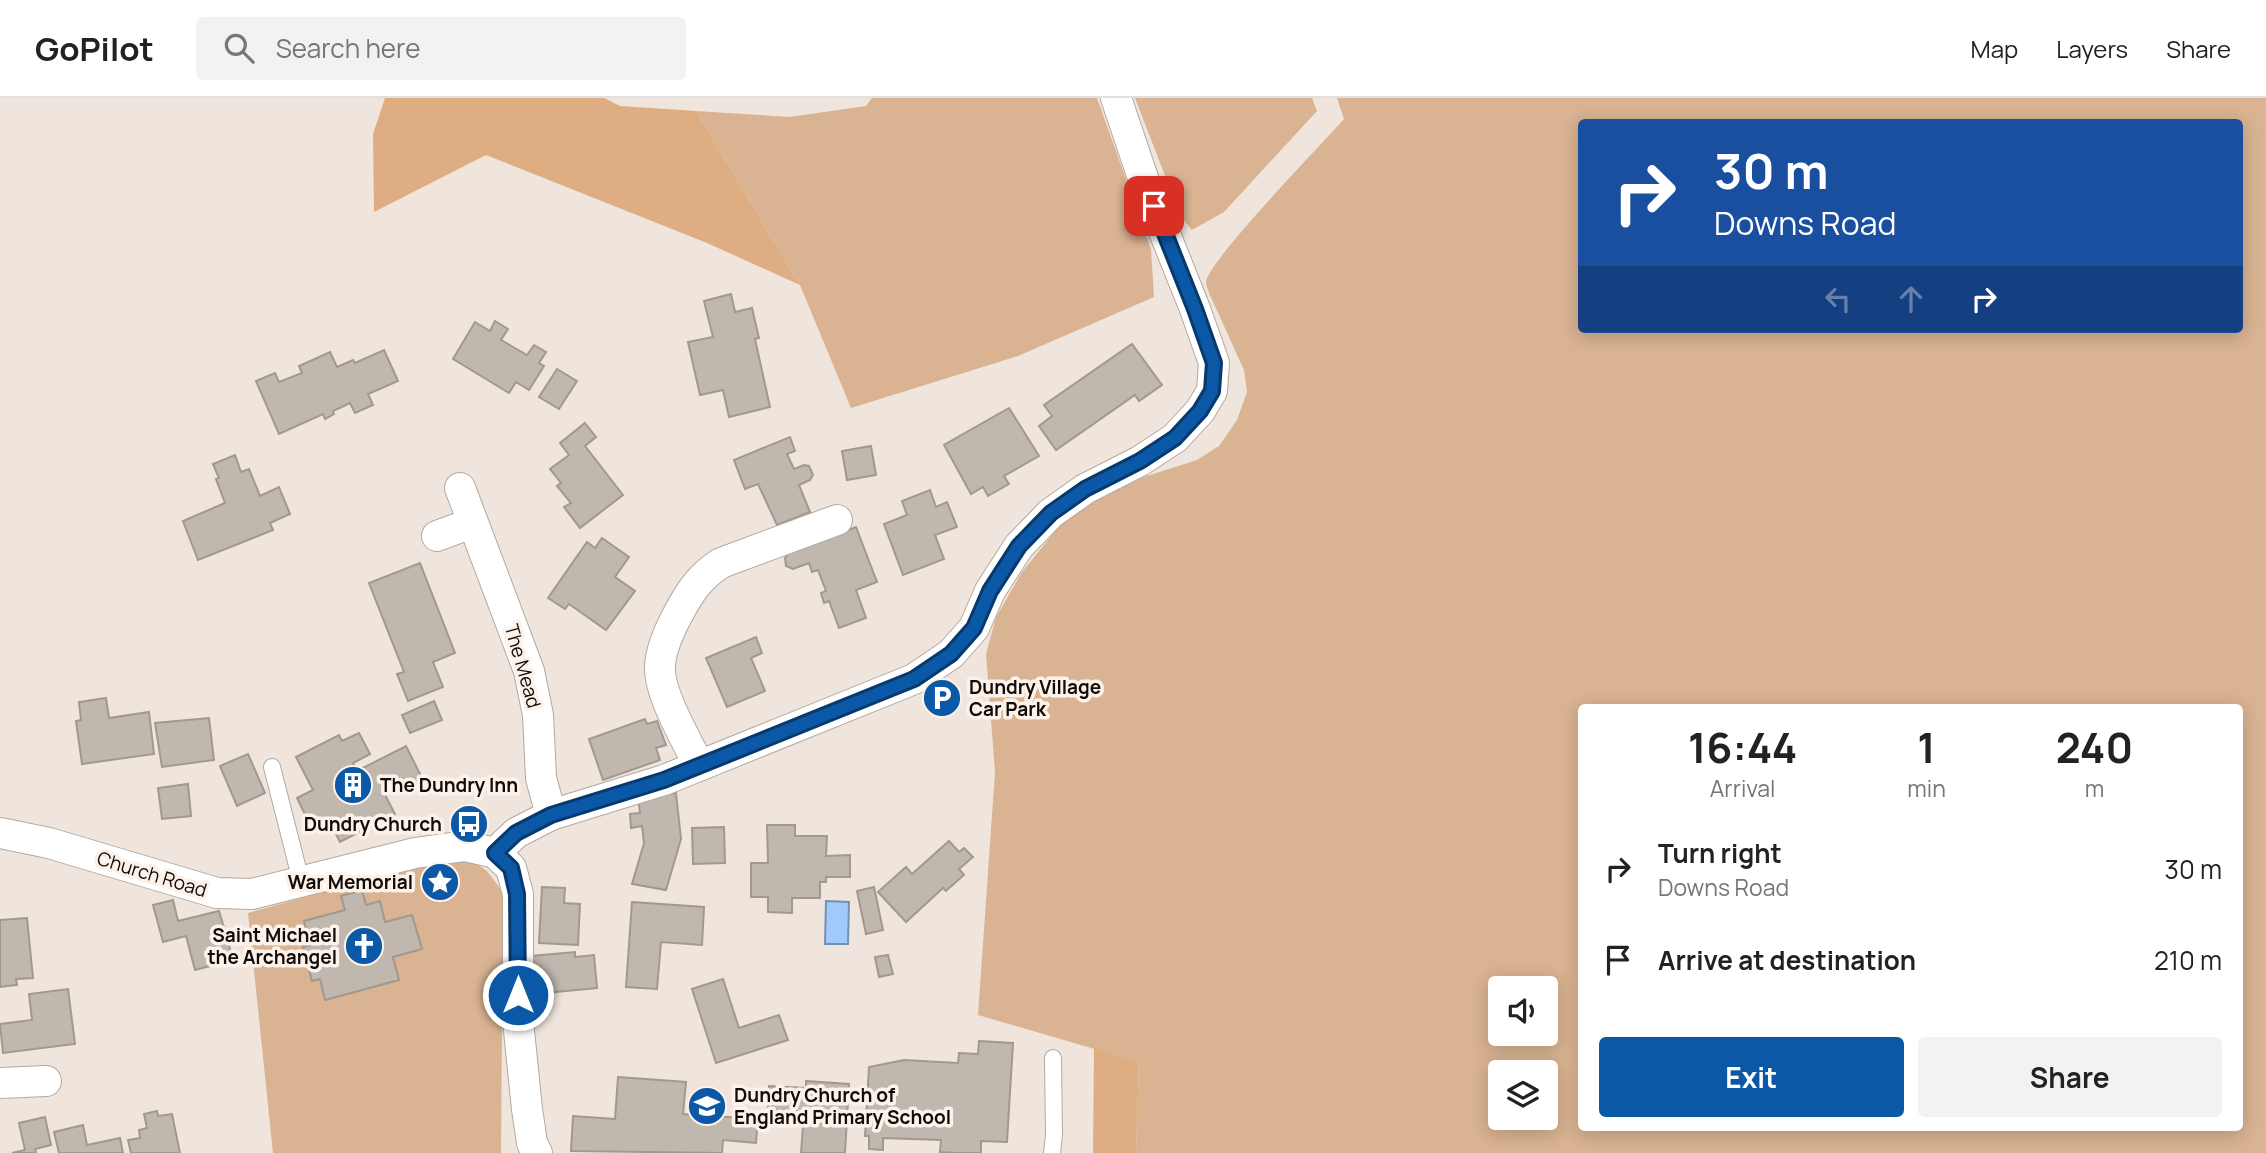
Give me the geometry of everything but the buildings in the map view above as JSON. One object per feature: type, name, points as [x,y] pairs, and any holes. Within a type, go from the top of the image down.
[{"type":"street","points":[[537,1153],[532,1143],[527,1109],[518,1021],[517,894],[511,868],[495,853],[516,833],[551,815],[699,766],[914,679],[951,654],[974,628],[990,591],[1019,546],[1051,513],[1085,489],[1140,461],[1175,438],[1200,411],[1212,391],[1214,363],[1145,184],[1116,98]]},
{"type":"street","name":"The Mead","points":[[460,488],[528,671],[538,715],[541,778],[551,815]]},
{"type":"street","points":[[699,766],[663,687],[660,668],[663,646],[691,589],[705,573],[721,563],[837,520]]},
{"type":"street","points":[[437,537],[472,523]]},
{"type":"street","name":"Church Road","points":[[0,833],[48,843],[217,893],[253,894],[465,846],[495,853]]},
{"type":"street","points":[[0,1083],[46,1081]]},
{"type":"lane","points":[[272,767],[301,881]]},
{"type":"lane","points":[[1052,1058],[1052,1153]]},
{"type":"shaded area","points":[[385,98],[604,98],[620,106],[696,111],[800,285],[707,243],[486,155],[374,212],[373,134]]},
{"type":"shaded area","points":[[872,98],[1097,98],[1151,249],[1154,297],[1018,356],[851,408],[800,285],[696,111],[790,117],[866,106]]},
{"type":"shaded area","points":[[1135,98],[1312,98],[1317,111],[1224,212],[1192,230],[1181,217]]},
{"type":"shaded area","points":[[1337,98],[2266,98],[2266,1153],[1136,1153],[1139,1062],[978,1015],[995,772],[986,654],[996,617],[1022,572],[1061,524],[1088,502],[1144,477],[1197,460],[1219,446],[1237,420],[1247,392],[1244,370],[1206,282],[1225,251],[1344,119]]},
{"type":"shaded area","points":[[466,857],[487,871],[503,892],[501,1153],[273,1153],[248,913],[428,863]]},
{"type":"shaded area","points":[[1094,1048],[1139,1062],[1136,1153],[1093,1153]]},
{"type":"water","points":[[826,901],[849,902],[848,944],[825,944]]},
{"type":"place","name":"Dundry Village Car Park","points":[[942,698]]},
{"type":"place","name":"The Dundry Inn","points":[[353,785]]},
{"type":"place","name":"Dundry Church","points":[[469,824]]},
{"type":"place","name":"War Memorial","points":[[440,882]]},
{"type":"place","name":"Saint Michael the Archangel","points":[[364,946]]},
{"type":"place","name":"Dundry Church of England Primary School","points":[[707,1106]]},
{"type":"route","points":[[518,995],[517,894],[511,868],[495,853],[516,833],[551,815],[664,780],[914,679],[951,654],[974,628],[990,591],[1019,546],[1051,513],[1085,489],[1140,461],[1175,438],[1200,411],[1212,391],[1214,363],[1154,206]]}]
